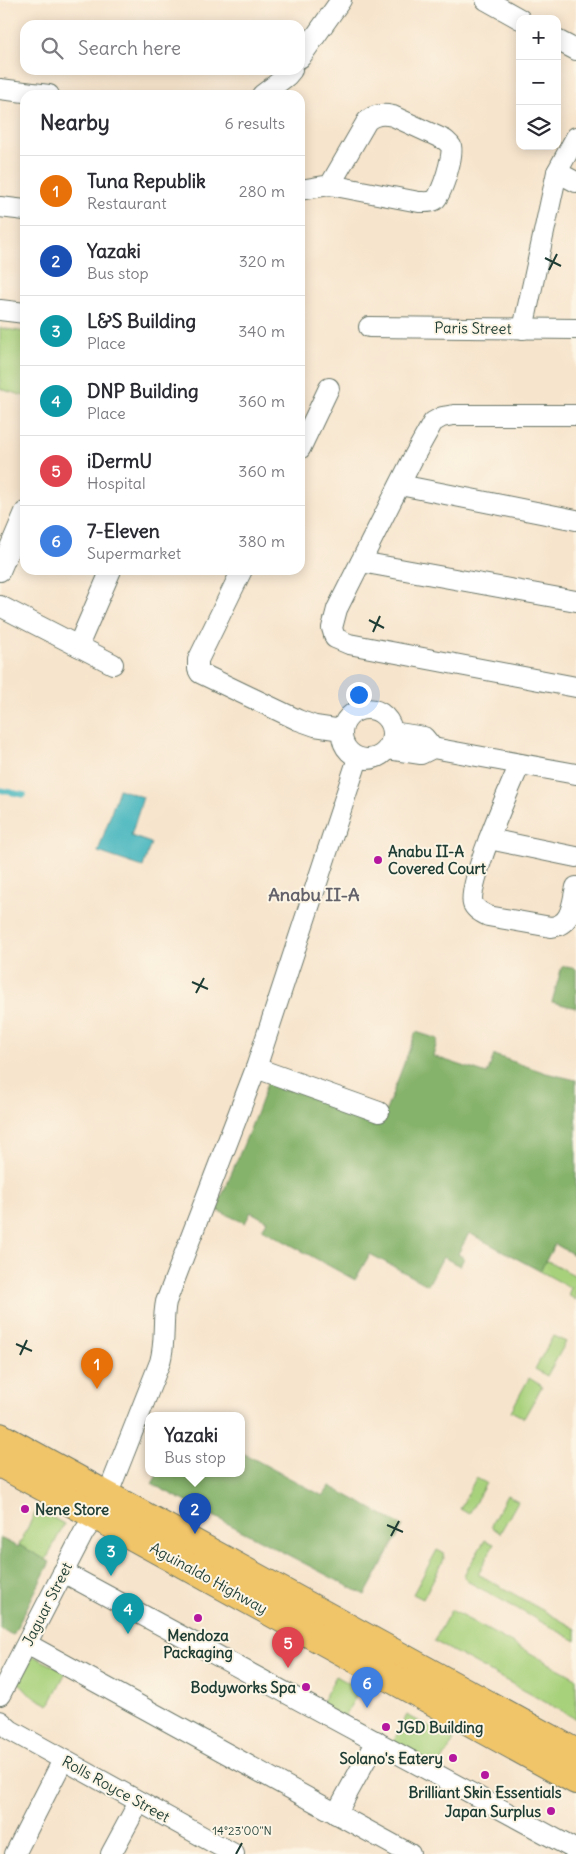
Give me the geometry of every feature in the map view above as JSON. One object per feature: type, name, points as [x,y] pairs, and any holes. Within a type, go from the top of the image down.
[{"type":"highway","name":"Aguinaldo Highway","points":[[0,1437],[102,1506],[576,1780]]},
{"type":"highway","name":"Aguinaldo Highway","points":[[0,1463],[102,1506],[576,1753]]},
{"type":"street","points":[[305,51],[342,0]]},
{"type":"street","points":[[486,0],[516,17]]},
{"type":"street","points":[[561,42],[576,50]]},
{"type":"street","points":[[269,90],[288,75]]},
{"type":"street","points":[[0,89],[20,91]]},
{"type":"street","points":[[305,189],[330,185],[419,202],[429,202],[436,199],[441,192],[451,159],[450,145],[445,140],[393,116],[384,114],[373,116],[367,120],[330,185]]},
{"type":"street","points":[[523,329],[557,172],[576,137]]},
{"type":"street","points":[[557,172],[576,182]]},
{"type":"street","points":[[0,207],[20,209]]},
{"type":"street","points":[[0,310],[20,312]]},
{"type":"street","name":"Paris Street","points":[[369,327],[576,329]]},
{"type":"street","points":[[305,438],[329,388]]},
{"type":"street","points":[[576,415],[454,416],[442,417],[434,422],[337,608],[332,628],[335,638],[349,644],[576,687]]},
{"type":"street","points":[[400,485],[576,520]]},
{"type":"street","points":[[0,571],[20,524]]},
{"type":"street","points":[[361,562],[576,602]]},
{"type":"street","points":[[78,646],[109,575]]},
{"type":"street","points":[[240,575],[198,660],[200,673],[298,720],[315,726],[342,730]]},
{"type":"street","points":[[0,606],[113,664]]},
{"type":"street","points":[[367,708],[384,714],[389,721],[390,740],[380,756],[369,760],[358,758],[345,747],[342,739],[342,730],[350,715],[358,710],[367,708]]},
{"type":"street","points":[[390,740],[421,754],[433,748],[576,774]]},
{"type":"street","name":"Jaguar Street","points":[[0,1694],[84,1532],[102,1506],[160,1362],[164,1345],[166,1302],[256,1068],[358,758]]},
{"type":"street","points":[[520,764],[489,839],[473,889],[473,903],[479,911],[488,916],[552,927],[560,926],[566,922],[576,887]]},
{"type":"street","points":[[489,839],[576,857]]},
{"type":"street","points":[[256,1068],[380,1112]]},
{"type":"street","points":[[63,1572],[576,1850]]},
{"type":"street","points":[[27,1644],[410,1854]]},
{"type":"street","name":"Rolls Royce Street","points":[[0,1721],[10,1730],[139,1802],[208,1848],[234,1854]]},
{"type":"street","points":[[336,1814],[376,1741]]},
{"type":"street","points":[[15,1854],[63,1760]]},
{"type":"street","points":[[111,1854],[139,1802]]},
{"type":"green space","points":[[0,328],[20,331],[20,395],[0,389]]},
{"type":"green space","points":[[562,966],[576,969],[576,1008],[552,1002]]},
{"type":"green space","points":[[416,1032],[438,1039],[433,1056],[487,1074],[494,1055],[546,1073],[576,1080],[576,1256],[555,1244],[540,1271],[469,1233],[458,1254],[464,1258],[460,1266],[443,1257],[428,1285],[370,1254],[355,1280],[262,1229],[267,1221],[251,1212],[245,1223],[216,1210],[250,1130],[268,1080],[382,1121]]},
{"type":"green space","points":[[546,1260],[576,1276],[576,1300],[568,1295],[571,1288],[540,1271]]},
{"type":"green space","points":[[553,1336],[566,1342],[547,1376],[535,1369]]},
{"type":"green space","points":[[529,1378],[542,1386],[524,1418],[511,1411]]},
{"type":"green space","points":[[245,1454],[323,1496],[330,1486],[403,1526],[365,1595],[152,1484],[156,1477],[245,1477]]},
{"type":"green space","points":[[476,1478],[486,1483],[469,1514],[460,1509]]},
{"type":"green space","points":[[507,1495],[518,1501],[500,1533],[492,1527],[492,1523]]},
{"type":"green space","points":[[37,1509],[64,1524],[46,1560],[19,1545]]},
{"type":"green space","points":[[0,1538],[18,1547],[19,1545],[50,1562],[13,1635],[0,1629]]},
{"type":"green space","points":[[485,1540],[494,1544],[478,1574],[576,1629],[576,1641],[464,1578],[465,1573]]},
{"type":"green space","points":[[437,1550],[443,1553],[444,1559],[423,1599],[413,1594]]},
{"type":"green space","points":[[451,1610],[576,1678],[576,1719],[434,1641]]},
{"type":"green space","points":[[33,1656],[66,1672],[49,1705],[29,1694],[17,1681]]},
{"type":"green space","points":[[336,1676],[360,1689],[344,1718],[320,1705]]},
{"type":"green space","points":[[407,1715],[454,1740],[438,1768],[392,1744]]},
{"type":"water","points":[[119,789],[143,797],[131,836],[151,843],[143,867],[98,852]]},
{"type":"waterway","points":[[0,790],[24,795]]},
{"type":"place","name":"Anabu II-A Covered Court","points":[[378,860]]},
{"type":"place","name":"Tuna Republik","points":[[97,1389]]},
{"type":"place","name":"Nene Store","points":[[25,1509]]},
{"type":"place","name":"Yazaki","points":[[195,1534]]},
{"type":"place","name":"L&S Building","points":[[111,1576]]},
{"type":"place","name":"Mendoza Packaging","points":[[198,1618]]},
{"type":"place","name":"DNP Building","points":[[128,1634]]},
{"type":"place","name":"iDermU","points":[[288,1668]]},
{"type":"place","name":"Bodyworks Spa","points":[[306,1687]]},
{"type":"place","name":"7-Eleven","points":[[367,1708]]},
{"type":"place","name":"JGD Building","points":[[386,1727]]},
{"type":"place","name":"Solano's Eatery","points":[[453,1758]]},
{"type":"place","name":"Brilliant Skin Essentials","points":[[485,1775]]},
{"type":"place","name":"Japan Surplus","points":[[551,1811]]},
{"type":"district","name":"Anabu II-A","points":[[314,894]]}]
